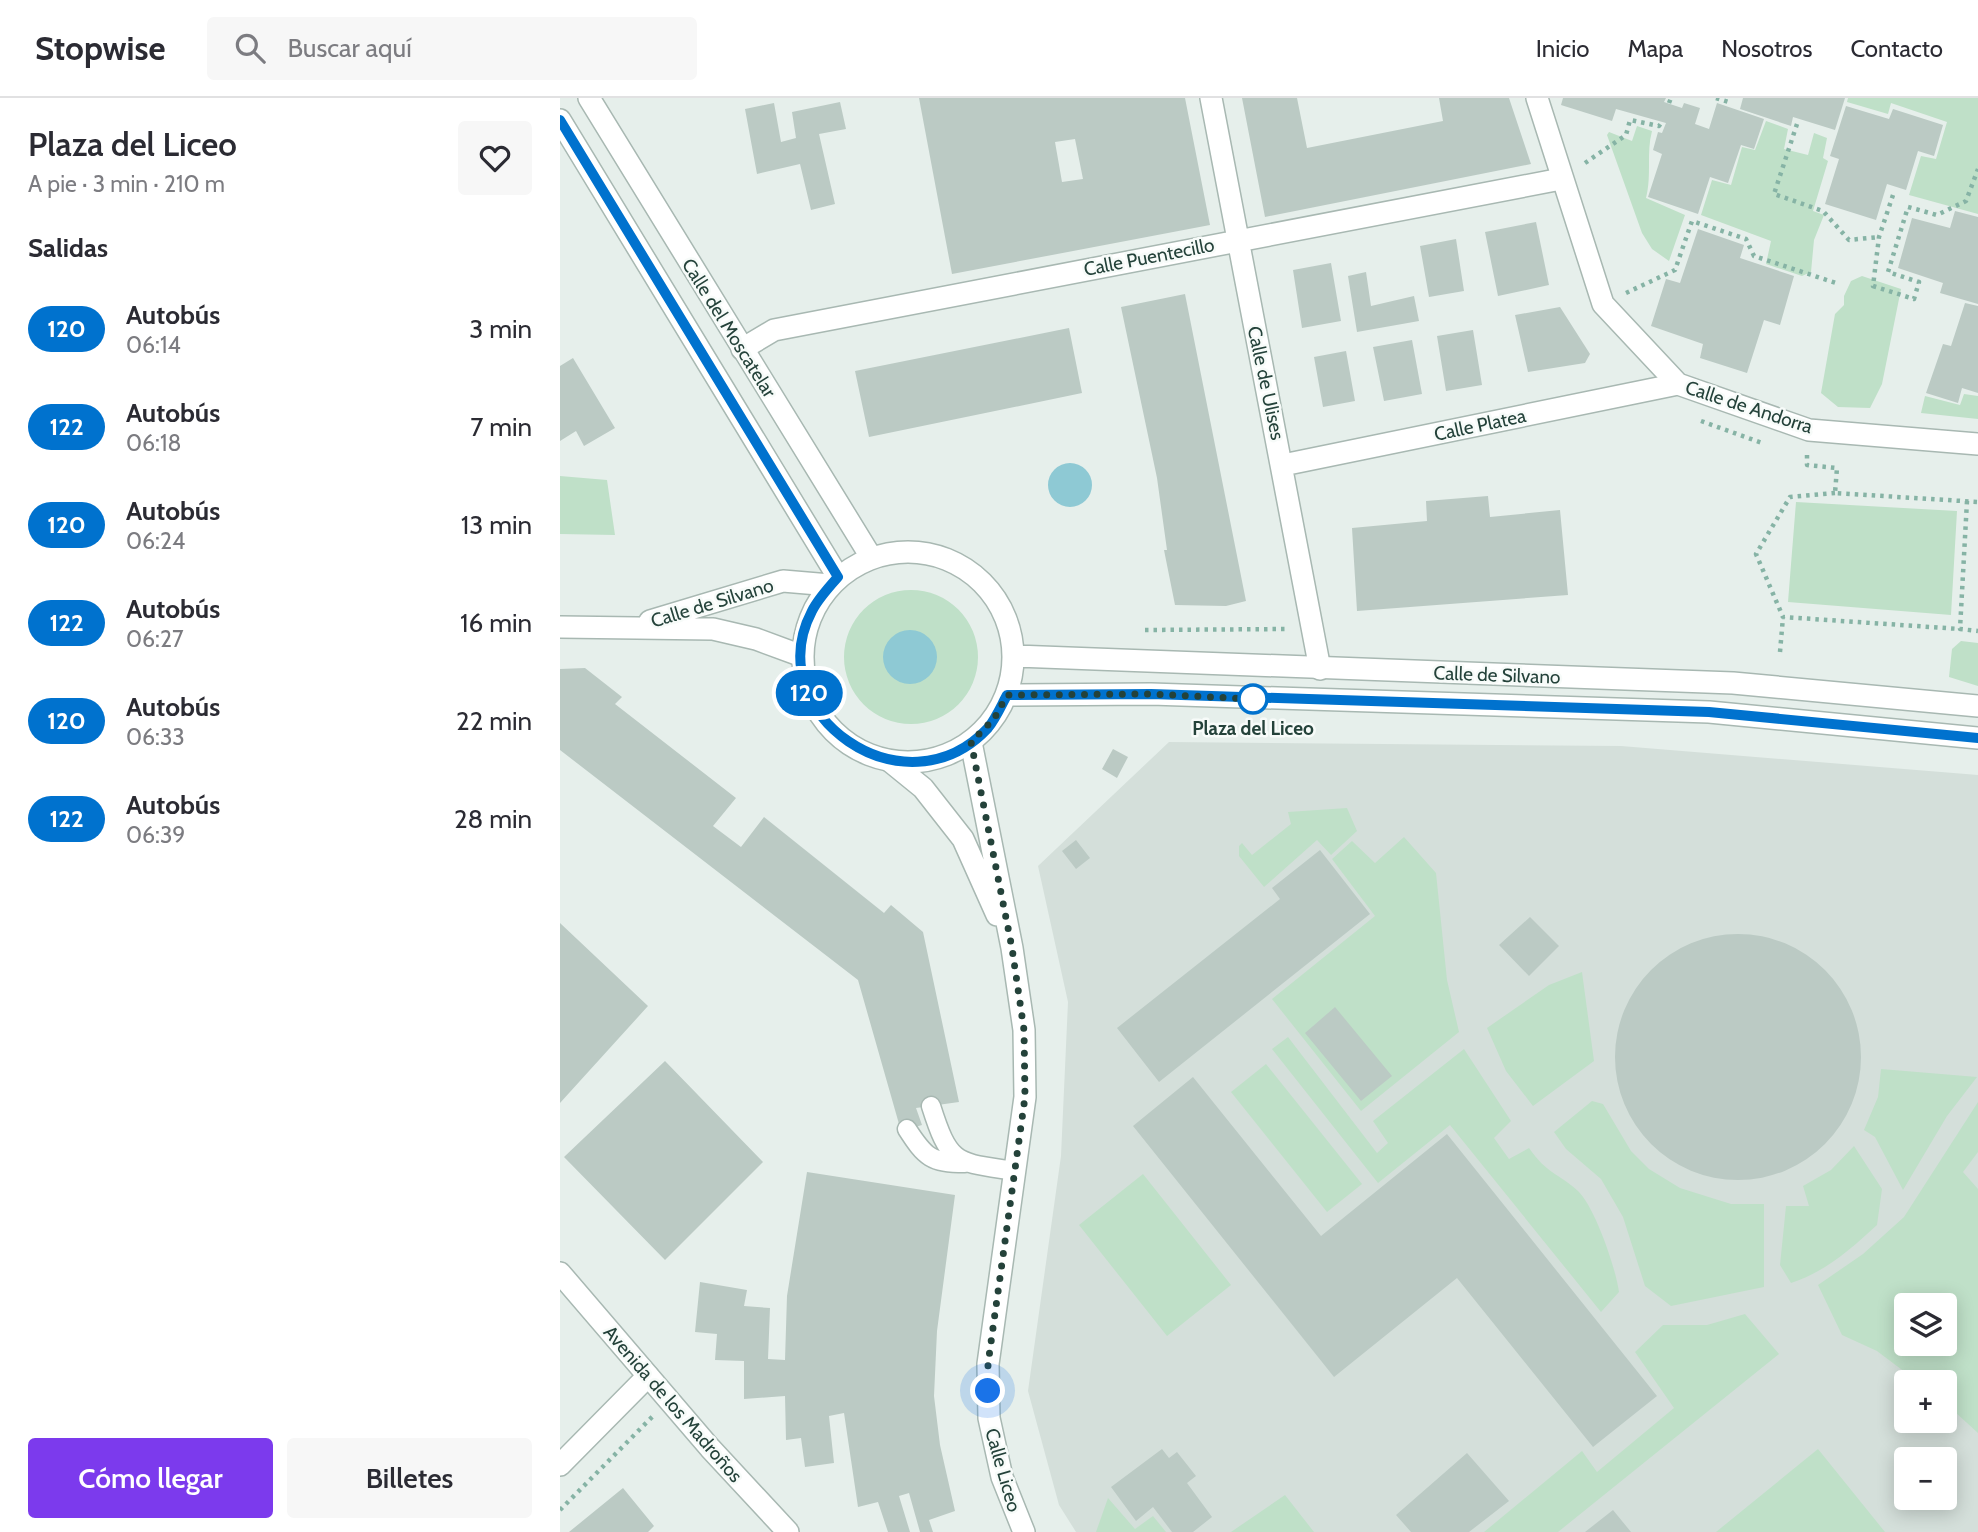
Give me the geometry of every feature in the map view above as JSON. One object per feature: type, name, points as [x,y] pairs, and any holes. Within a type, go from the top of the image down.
[{"type":"street","name":"Calle del Moscatelar","points":[[589,98],[871,556]]},
{"type":"street","name":"Calle de Ulises","points":[[1210,98],[1315,630],[1320,669]]},
{"type":"street","name":"Calle de Andorra","points":[[1537,98],[1603,304],[1678,384],[1809,430],[1978,444]]},
{"type":"street","name":"Calle del Moscatelar","points":[[560,120],[834,581]]},
{"type":"street","name":"Calle Puentecillo","points":[[742,349],[774,330],[1562,179]]},
{"type":"street","name":"Calle Platea","points":[[1283,466],[1678,384]]},
{"type":"street","points":[[911,550],[951,559],[984,582],[1006,616],[1014,656],[1007,695],[994,719],[971,742],[927,761],[891,762],[857,750],[829,726],[810,695],[802,656],[805,633],[812,612],[834,581],[871,556],[911,550]]},
{"type":"street","name":"Calle de Silvano","points":[[635,625],[783,581],[834,581]]},
{"type":"street","name":"Calle de Silvano","points":[[560,627],[635,625],[713,629],[756,639],[802,656]]},
{"type":"street","name":"Calle de Silvano","points":[[1014,656],[1779,685],[1978,706]]},
{"type":"street","name":"Calle de Silvano","points":[[1007,695],[1151,694],[1709,712],[1978,738]]},
{"type":"street","name":"Calle Liceo","points":[[971,742],[1012,948],[1024,1030],[1025,1083],[988,1364],[989,1418],[1002,1476],[1024,1532]]},
{"type":"street","name":"Calle Liceo","points":[[891,762],[923,788],[963,839],[1012,948]]},
{"type":"street","name":"Avenida de los Madroños","points":[[560,1273],[788,1532]]},
{"type":"street","points":[[560,1465],[648,1376]]},
{"type":"lane","points":[[931,1106],[943,1144],[965,1163]]},
{"type":"lane","points":[[907,1129],[922,1153],[941,1163],[965,1163],[1015,1171]]},
{"type":"path","points":[[1716,98],[1731,103]]},
{"type":"path","points":[[1562,179],[1626,135],[1630,120],[1659,127],[1662,122]]},
{"type":"path","points":[[1797,124],[1774,194],[1824,211],[1849,240],[1879,237]]},
{"type":"path","points":[[1893,195],[1879,237],[1873,286],[1914,299],[1919,282],[1888,272],[1908,207],[1937,215],[1966,201],[1978,169]]},
{"type":"path","points":[[1603,304],[1675,270],[1692,221],[1746,239],[1754,256],[1839,284]]},
{"type":"path","points":[[1696,418],[1746,439],[1771,445]]},
{"type":"path","points":[[1795,450],[1807,453],[1807,465],[1837,468],[1835,494]]},
{"type":"path","points":[[1780,652],[1783,617],[1756,554],[1790,497],[1835,494],[1978,502]]},
{"type":"path","points":[[1960,629],[1967,501]]},
{"type":"path","points":[[1783,617],[1978,631]]},
{"type":"path","points":[[1145,630],[1315,630]]},
{"type":"path","points":[[560,1510],[655,1414],[662,1424]]},
{"type":"shaded area","points":[[1169,742],[1621,746],[1978,775],[1978,1532],[1076,1532],[1059,1505],[1028,1391],[1061,1156],[1068,1002],[1038,866]]},
{"type":"green space","points":[[1848,98],[1978,98],[1978,214],[1909,195],[1921,156],[1936,159],[1947,122],[1891,103],[1888,114],[1847,102]]},
{"type":"green space","points":[[1766,121],[1788,129],[1784,149],[1808,155],[1814,133],[1827,138],[1823,158],[1828,161],[1813,211],[1824,215],[1814,240],[1811,272],[1802,276],[1766,264],[1771,241],[1701,215],[1712,180],[1731,185],[1742,147],[1755,150]]},
{"type":"green space","points":[[1637,126],[1652,131],[1646,198],[1685,215],[1669,261],[1652,249],[1642,233],[1607,135],[1609,132],[1632,141]]},
{"type":"green space","points":[[1862,276],[1901,289],[1882,384],[1870,408],[1838,407],[1821,393],[1835,314],[1844,305],[1844,296],[1851,281]]},
{"type":"green space","points":[[1964,394],[1978,396],[1978,419],[1921,413],[1925,396],[1960,405]]},
{"type":"green space","points":[[560,476],[607,480],[615,535],[560,534]]},
{"type":"green space","points":[[1796,502],[1957,511],[1951,615],[1788,602]]},
{"type":"green space","points":[[911,590],[937,595],[958,610],[973,631],[978,657],[973,683],[958,704],[937,719],[911,724],[885,719],[864,704],[849,683],[844,657],[849,631],[864,610],[885,595]]},
{"type":"green space","points":[[1961,641],[1978,643],[1978,686],[1949,677],[1952,649]]},
{"type":"green space","points":[[1347,808],[1357,831],[1331,855],[1317,840],[1264,887],[1239,856],[1239,846],[1242,843],[1252,855],[1291,824],[1288,812]]},
{"type":"green space","points":[[1404,837],[1436,873],[1447,980],[1459,1032],[1361,1111],[1272,999],[1375,916],[1332,859],[1352,841],[1375,863]]},
{"type":"green space","points":[[1582,972],[1594,1061],[1533,1106],[1506,1071],[1487,1028],[1549,985]]},
{"type":"green space","points":[[1288,1037],[1377,1153],[1388,1143],[1373,1121],[1464,1049],[1511,1121],[1494,1138],[1509,1159],[1529,1148],[1541,1163],[1585,1199],[1604,1239],[1619,1292],[1601,1312],[1450,1125],[1378,1183],[1272,1049]]},
{"type":"green space","points":[[1266,1064],[1362,1184],[1327,1212],[1231,1092]]},
{"type":"green space","points":[[1881,1069],[1977,1077],[1947,1116],[1903,1190],[1875,1137],[1864,1130],[1878,1097]]},
{"type":"green space","points":[[1592,1101],[1603,1104],[1631,1151],[1649,1169],[1680,1188],[1731,1204],[1764,1204],[1764,1287],[1671,1306],[1645,1286],[1623,1217],[1601,1179],[1566,1149],[1554,1132]]},
{"type":"green space","points":[[1978,1102],[1978,1152],[1963,1172],[1978,1189],[1978,1433],[1957,1414],[1957,1370],[1902,1370],[1877,1351],[1842,1335],[1818,1285],[1863,1254],[1904,1217]]},
{"type":"green space","points":[[1854,1146],[1882,1189],[1877,1225],[1826,1266],[1791,1283],[1780,1265],[1786,1206],[1809,1206],[1803,1186],[1831,1170]]},
{"type":"green space","points":[[1143,1174],[1231,1285],[1167,1336],[1079,1225]]},
{"type":"green space","points":[[1745,1314],[1779,1354],[1558,1532],[1484,1532],[1582,1451],[1597,1472],[1674,1408],[1635,1352],[1663,1325],[1707,1325]]},
{"type":"green space","points":[[1818,1449],[1885,1532],[1716,1532]]},
{"type":"green space","points":[[1285,1495],[1314,1532],[1231,1532]]},
{"type":"green space","points":[[1108,1498],[1135,1529],[1153,1516],[1166,1532],[1096,1532]]},
{"type":"water","points":[[1070,463],[1086,469],[1092,485],[1086,501],[1070,507],[1054,501],[1048,485],[1054,469]]},
{"type":"water","points":[[910,630],[929,638],[937,657],[929,676],[910,684],[891,676],[883,657],[891,638]]},
{"type":"building","points":[[919,98],[1185,98],[1210,225],[952,274]],"holes":[[[1075,139],[1083,179],[1062,182],[1055,142]]]},
{"type":"building","points":[[1242,98],[1297,98],[1307,148],[1443,121],[1439,98],[1509,98],[1531,164],[1265,217]]},
{"type":"building","points":[[1563,98],[1666,98],[1664,102],[1682,108],[1684,103],[1700,108],[1695,124],[1709,129],[1717,103],[1764,119],[1754,149],[1741,145],[1728,183],[1710,177],[1698,214],[1648,197],[1662,154],[1653,150],[1658,132],[1662,133],[1666,123],[1616,109],[1612,121],[1561,105]]},
{"type":"building","points":[[1743,98],[1845,98],[1835,130],[1793,117],[1791,126],[1740,109]]},
{"type":"building","points":[[840,102],[846,129],[819,134],[835,204],[811,210],[800,164],[757,174],[745,109],[774,103],[781,142],[796,138],[792,112]]},
{"type":"building","points":[[1846,106],[1889,119],[1893,109],[1943,125],[1934,156],[1918,151],[1906,190],[1887,184],[1876,220],[1825,204],[1839,159],[1830,156]]},
{"type":"building","points":[[1955,211],[1978,217],[1978,304],[1940,293],[1943,283],[1898,268],[1912,218],[1950,228]]},
{"type":"building","points":[[1536,222],[1549,285],[1498,296],[1485,232]]},
{"type":"building","points":[[1698,229],[1744,245],[1740,258],[1794,276],[1780,325],[1764,320],[1747,373],[1700,358],[1703,344],[1651,326],[1666,279],[1680,283]]},
{"type":"building","points":[[1456,239],[1464,291],[1429,297],[1420,246]]},
{"type":"building","points":[[1331,263],[1341,321],[1302,328],[1293,270]]},
{"type":"building","points":[[1366,272],[1371,306],[1414,296],[1419,321],[1357,332],[1348,276]]},
{"type":"building","points":[[1185,294],[1246,601],[1226,606],[1175,605],[1164,550],[1167,550],[1157,478],[1121,307]]},
{"type":"building","points":[[1965,303],[1978,306],[1978,393],[1962,388],[1958,403],[1926,393],[1943,344],[1951,346]]},
{"type":"building","points":[[1560,307],[1590,354],[1585,363],[1528,372],[1515,315]]},
{"type":"building","points":[[1069,328],[1082,393],[869,437],[855,371]]},
{"type":"building","points":[[1473,330],[1482,385],[1446,391],[1437,336]]},
{"type":"building","points":[[1412,340],[1422,394],[1384,401],[1373,347]]},
{"type":"building","points":[[1346,351],[1355,401],[1323,407],[1314,357]]},
{"type":"building","points":[[573,358],[615,428],[584,446],[576,431],[560,441],[560,366]]},
{"type":"building","points":[[1488,496],[1490,517],[1560,510],[1568,595],[1357,611],[1352,528],[1427,521],[1426,501]]},
{"type":"building","points":[[585,668],[622,697],[615,704],[736,798],[713,826],[741,847],[764,817],[884,913],[891,905],[923,932],[959,1102],[916,1108],[922,1125],[901,1131],[858,980],[560,750],[560,669]]},
{"type":"building","points":[[1113,749],[1128,757],[1117,778],[1102,769]]},
{"type":"building","points":[[1076,840],[1090,858],[1076,869],[1062,851]]},
{"type":"building","points":[[1320,850],[1370,914],[1159,1082],[1117,1028],[1280,899],[1272,888]]},
{"type":"building","points":[[1530,917],[1559,946],[1529,976],[1499,945]]},
{"type":"building","points":[[560,923],[648,1006],[560,1103]]},
{"type":"building","points":[[1738,934],[1785,944],[1806,955],[1825,970],[1840,989],[1851,1010],[1861,1057],[1851,1104],[1840,1125],[1825,1144],[1806,1159],[1785,1170],[1738,1180],[1691,1170],[1670,1159],[1651,1144],[1636,1125],[1625,1104],[1615,1057],[1625,1010],[1636,989],[1651,970],[1670,955],[1691,944]]},
{"type":"building","points":[[1335,1007],[1392,1076],[1361,1101],[1305,1033]]},
{"type":"building","points":[[665,1061],[763,1162],[665,1260],[564,1157]]},
{"type":"building","points":[[1193,1077],[1321,1236],[1447,1134],[1657,1396],[1593,1447],[1457,1278],[1334,1377],[1133,1126]]},
{"type":"building","points":[[807,1172],[955,1195],[937,1331],[934,1396],[940,1445],[955,1511],[929,1520],[933,1532],[920,1532],[909,1493],[899,1496],[910,1532],[888,1532],[878,1502],[858,1507],[844,1413],[829,1416],[834,1463],[805,1467],[801,1438],[786,1440],[785,1396],[744,1399],[744,1361],[715,1360],[717,1334],[695,1332],[700,1282],[747,1290],[744,1306],[770,1308],[768,1359],[785,1360],[787,1296]]},
{"type":"building","points":[[1162,1449],[1169,1458],[1177,1452],[1196,1476],[1187,1483],[1212,1517],[1193,1532],[1172,1532],[1153,1507],[1136,1521],[1111,1487]]},
{"type":"building","points":[[1467,1453],[1509,1501],[1469,1532],[1411,1532],[1396,1515]]},
{"type":"building","points":[[623,1488],[654,1526],[648,1532],[569,1532]]},
{"type":"building","points":[[1613,1510],[1631,1532],[1585,1532]]},
{"type":"bus line","name":"120","points":[[560,120],[838,577],[812,612],[805,633],[803,673],[810,695],[829,726],[857,750],[891,762],[927,761],[950,753],[971,742],[988,728],[1007,695],[1151,694],[1709,712],[1978,738]]},
{"type":"place","name":"Plaza del Liceo","points":[[1253,699]]},
{"type":"route","points":[[988,1391],[988,1364],[1025,1097],[1024,1030],[1012,948],[971,742],[988,728],[1007,695],[1151,694],[1253,699]]}]
